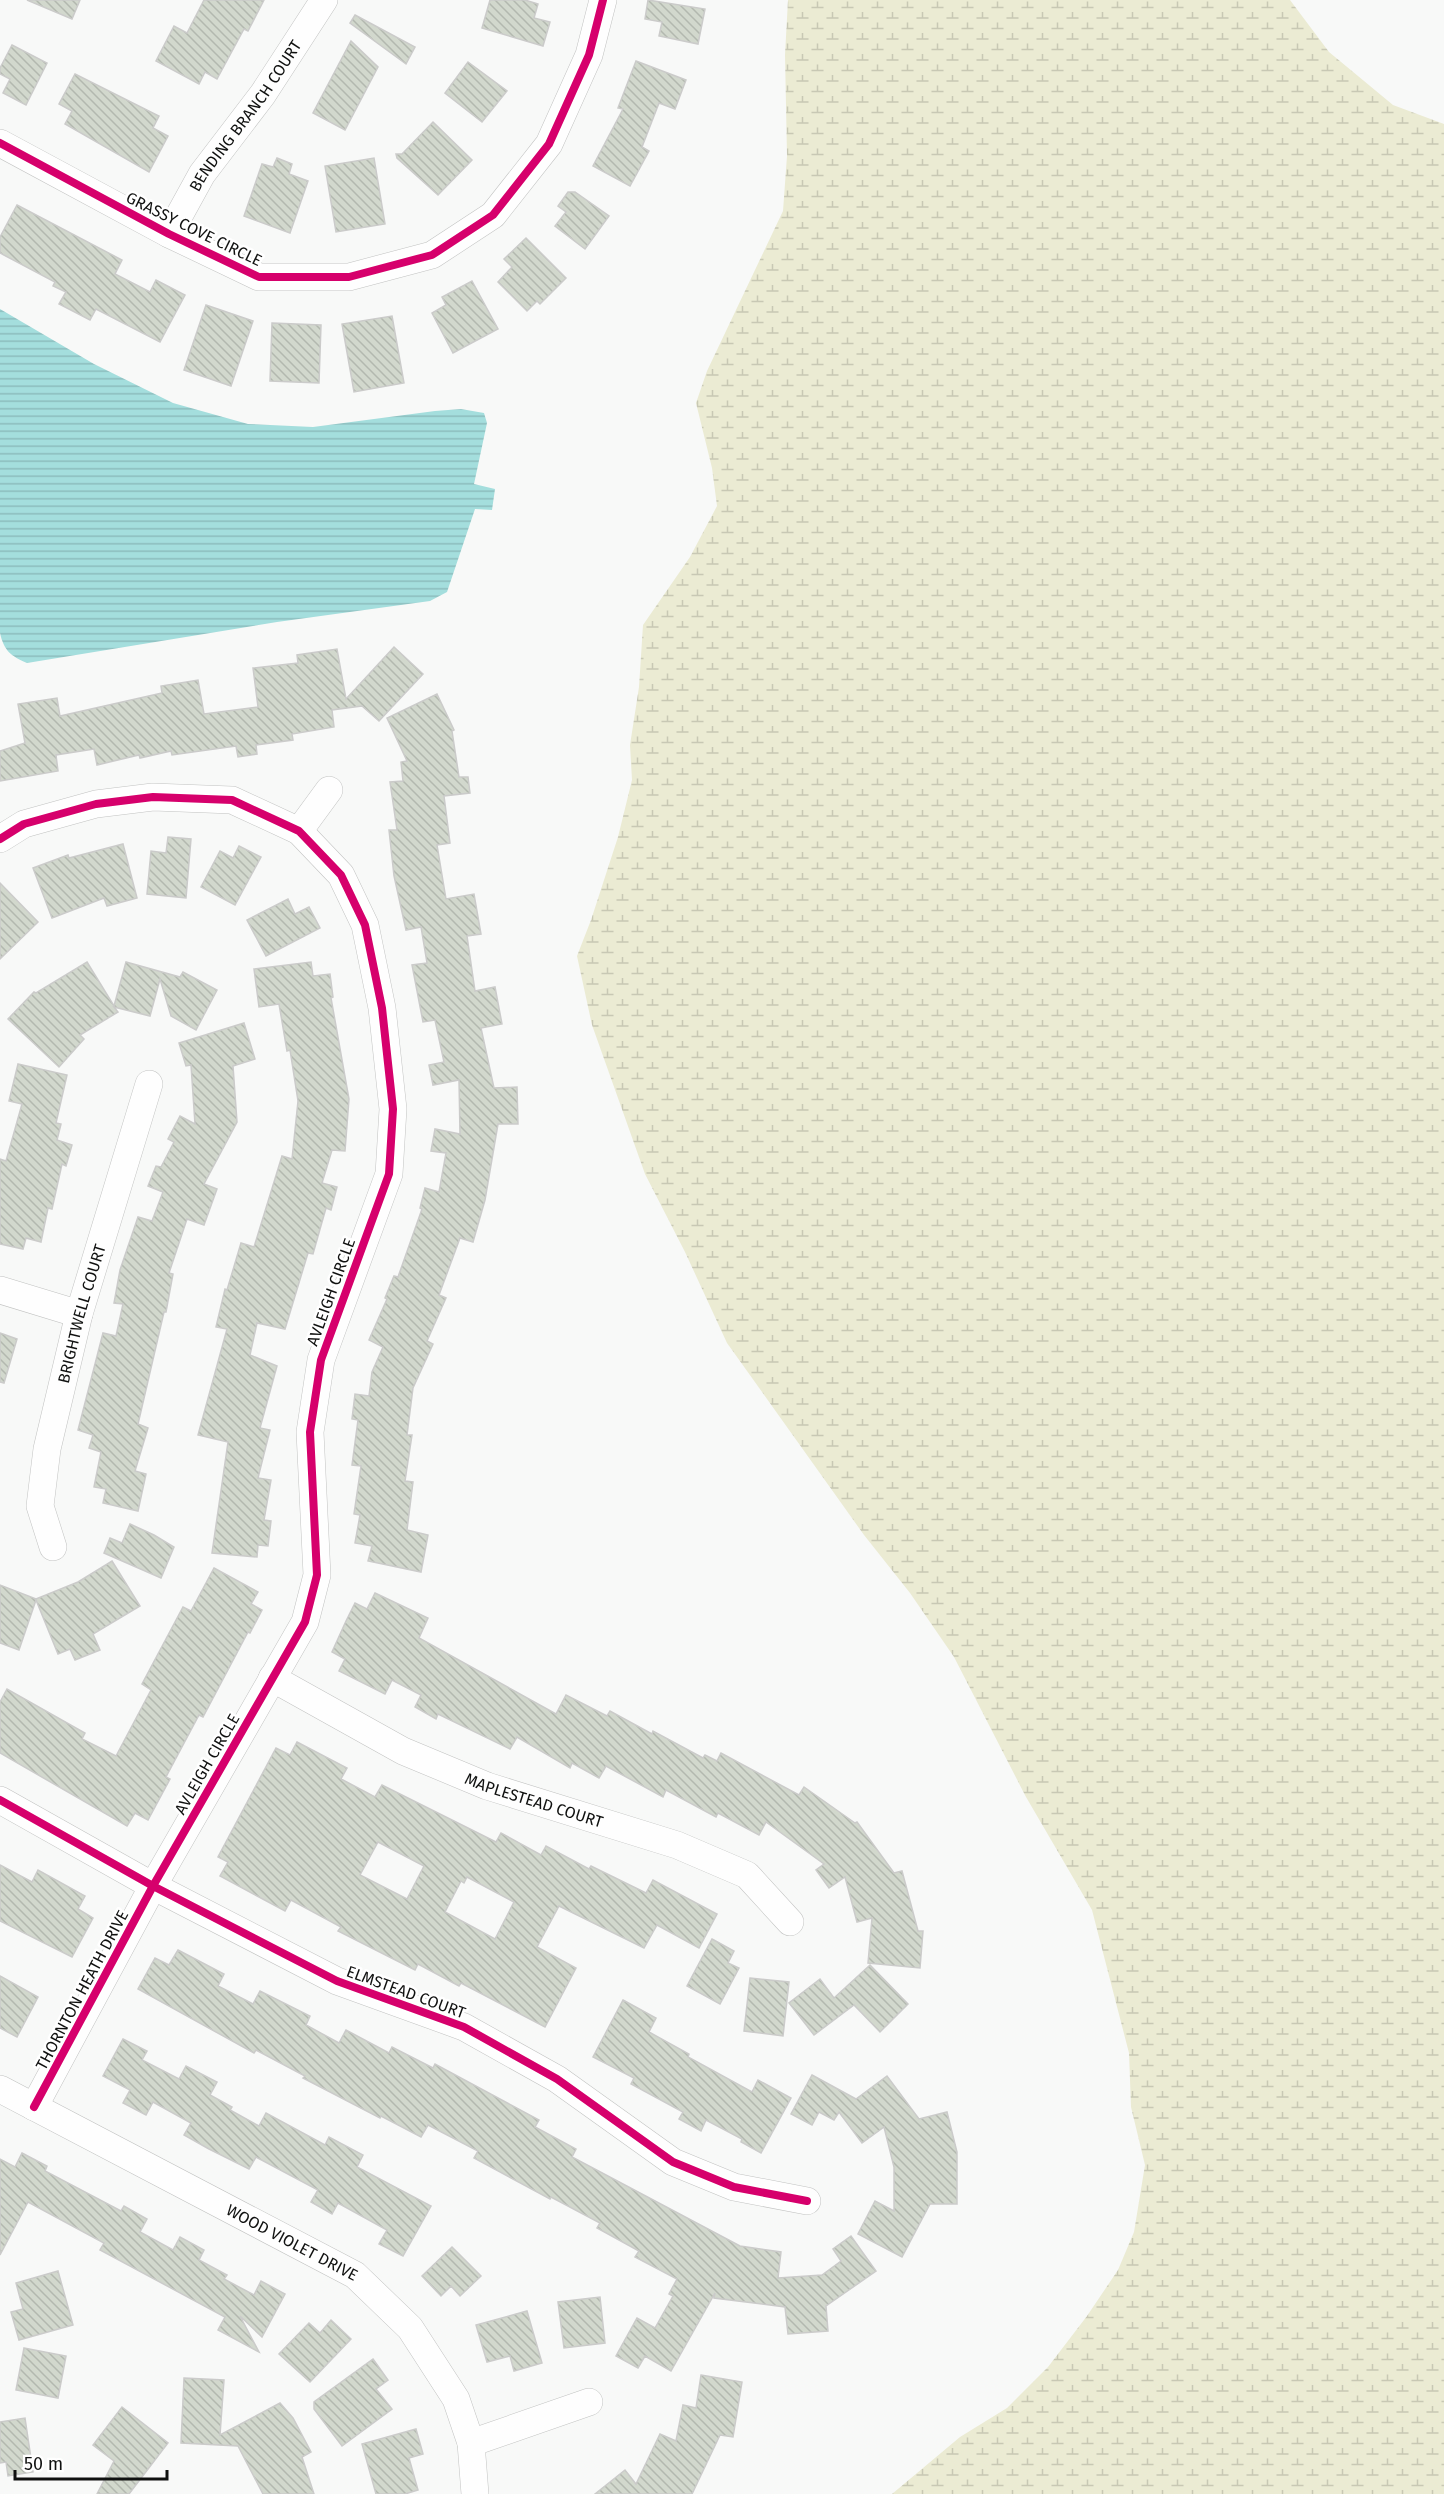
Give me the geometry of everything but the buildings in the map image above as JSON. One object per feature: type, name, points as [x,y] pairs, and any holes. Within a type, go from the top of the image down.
[{"type":"street","name":"BENDING BRANCH COURT","points":[[169,234],[202,174],[263,94],[324,0]]},
{"type":"street","name":"GRASSY COVE CIRCLE","points":[[0,144],[169,234],[259,277],[349,277],[432,255],[493,215],[549,144],[589,55],[603,0]]},
{"type":"street","points":[[299,831],[329,790]]},
{"type":"street","name":"AVLEIGH CIRCLE","points":[[0,839],[24,824],[96,804],[153,797],[232,800],[299,831],[341,875],[365,925],[382,1008],[393,1109],[389,1174],[321,1360],[310,1432],[317,1575],[305,1622],[153,1886]]},
{"type":"street","name":"BRIGHTWELL COURT","points":[[53,1547],[40,1506],[47,1449],[79,1314],[149,1084]]},
{"type":"street","points":[[0,1290],[79,1314]]},
{"type":"street","name":"MAPLESTEAD COURT","points":[[272,1678],[404,1751],[488,1786],[677,1845],[747,1875],[790,1922]]},
{"type":"street","points":[[0,1800],[153,1886]]},
{"type":"street","name":"THORNTON HEATH DRIVE","points":[[34,2107],[153,1886]]},
{"type":"street","name":"ELMSTEAD COURT","points":[[153,1886],[337,1981],[464,2026],[557,2079],[673,2162],[734,2187],[807,2201]]},
{"type":"street","name":"WOOD VIOLET DRIVE","points":[[0,2089],[355,2275],[410,2328],[456,2399],[471,2443],[476,2494]]},
{"type":"street","points":[[471,2443],[589,2402]]},
{"type":"green space","points":[[788,0],[1290,0],[1329,52],[1393,105],[1444,124],[1444,2494],[892,2494],[960,2437],[1007,2408],[1048,2367],[1118,2270],[1134,2232],[1145,2165],[1131,2107],[1129,2053],[1092,1910],[1026,1797],[954,1657],[910,1593],[864,1535],[727,1343],[685,1252],[645,1174],[592,1025],[577,956],[618,837],[632,780],[630,745],[639,687],[643,625],[690,557],[717,506],[712,468],[696,403],[707,371],[783,211],[787,156],[785,55]]},
{"type":"water","points":[[0,309],[94,364],[173,403],[248,424],[313,427],[435,411],[461,409],[484,413],[487,423],[474,484],[495,489],[492,510],[475,509],[447,592],[430,601],[277,622],[27,663],[9,652],[0,633]]},
{"type":"cycle path","points":[[0,143],[169,234],[259,277],[349,277],[432,255],[493,215],[549,144],[589,55],[603,0]]},
{"type":"cycle path","points":[[0,839],[24,824],[96,804],[153,797],[232,800],[299,831],[341,875],[365,925],[382,1008],[393,1109],[389,1174],[321,1360],[310,1432],[317,1575],[305,1622],[153,1886],[34,2107]]},
{"type":"cycle path","points":[[0,1800],[153,1886],[337,1981],[464,2027],[557,2079],[673,2162],[734,2187],[807,2201]]}]
